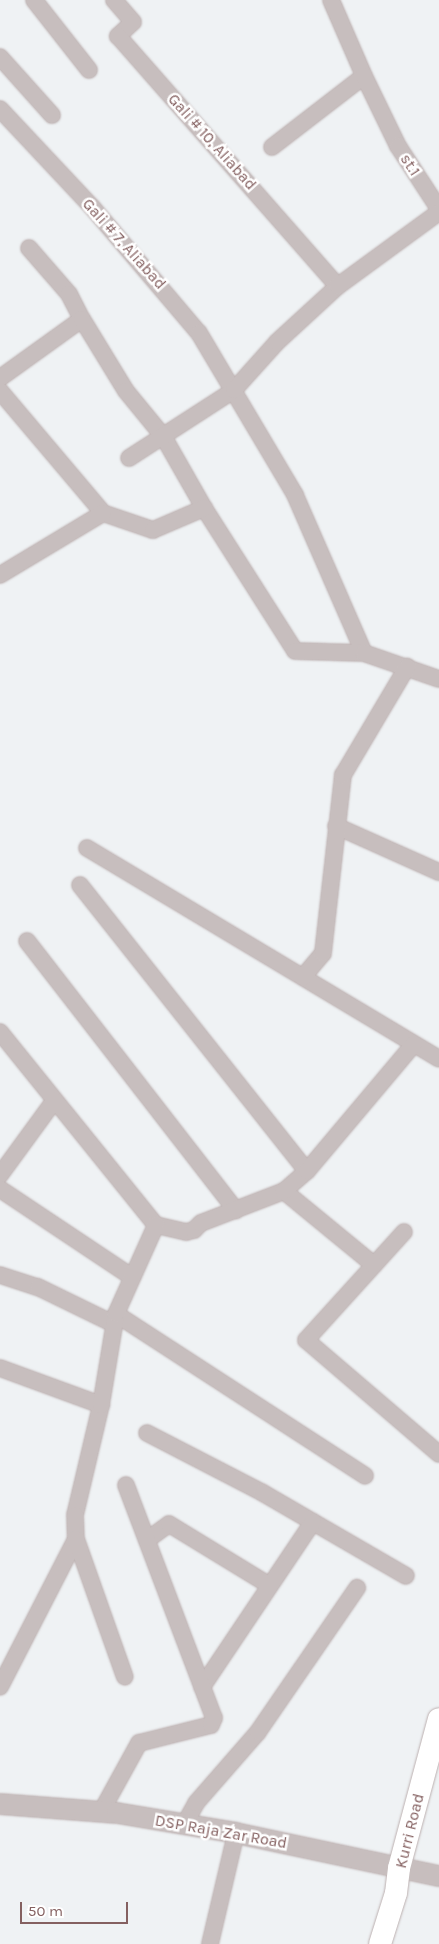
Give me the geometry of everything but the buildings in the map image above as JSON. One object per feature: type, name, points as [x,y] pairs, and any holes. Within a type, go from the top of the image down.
[{"type":"main road","name":"Kurri Road","points":[[380,1944],[396,1893],[399,1868],[439,1718]]},
{"type":"street","points":[[34,0],[89,70]]},
{"type":"street","name":"Gali # 10, Aliabad","points":[[114,0],[133,22],[118,36],[338,286]]},
{"type":"street","name":"st.1","points":[[331,0],[364,76],[398,146],[439,210]]},
{"type":"street","points":[[0,57],[52,116]]},
{"type":"street","points":[[272,147],[364,76]]},
{"type":"street","name":"Gali # 7, Aliabad","points":[[0,110],[92,206],[185,313],[234,390],[296,495],[364,653]]},
{"type":"street","points":[[129,458],[234,390],[277,342],[338,286],[439,210]]},
{"type":"street","points":[[29,248],[69,294],[126,391],[163,436],[204,508],[295,651],[364,653],[439,679]]},
{"type":"street","points":[[0,378],[82,319]]},
{"type":"street","points":[[0,391],[103,513],[153,530],[204,508]]},
{"type":"street","points":[[0,575],[103,513]]},
{"type":"street","points":[[303,977],[323,953],[343,775],[407,667]]},
{"type":"street","points":[[336,826],[439,872]]},
{"type":"street","points":[[87,848],[439,1059]]},
{"type":"street","points":[[80,885],[307,1171]]},
{"type":"street","points":[[27,941],[236,1210]]},
{"type":"street","points":[[0,1032],[156,1225],[186,1232],[284,1191],[307,1171],[414,1044]]},
{"type":"street","points":[[0,1175],[54,1101]]},
{"type":"street","points":[[0,1189],[132,1277]]},
{"type":"street","points":[[284,1191],[374,1265]]},
{"type":"street","points":[[125,1677],[76,1539],[75,1515],[101,1405],[115,1319],[156,1225]]},
{"type":"street","points":[[404,1232],[306,1340],[439,1454]]},
{"type":"street","points":[[0,1275],[38,1287],[115,1319],[365,1476]]},
{"type":"street","points":[[0,1368],[101,1405]]},
{"type":"street","points":[[146,1433],[313,1522],[406,1576]]},
{"type":"street","points":[[101,1812],[139,1743],[211,1725],[214,1718],[126,1484]]},
{"type":"street","points":[[202,1687],[313,1522]]},
{"type":"street","points":[[147,1540],[169,1524],[269,1586]]},
{"type":"street","points":[[0,1687],[76,1539]]},
{"type":"street","points":[[184,1825],[196,1803],[258,1732],[356,1588]]},
{"type":"street","name":"DSP Raja Zar Road","points":[[0,1804],[101,1812],[236,1833],[439,1876]]},
{"type":"street","points":[[210,1944],[236,1833]]}]
